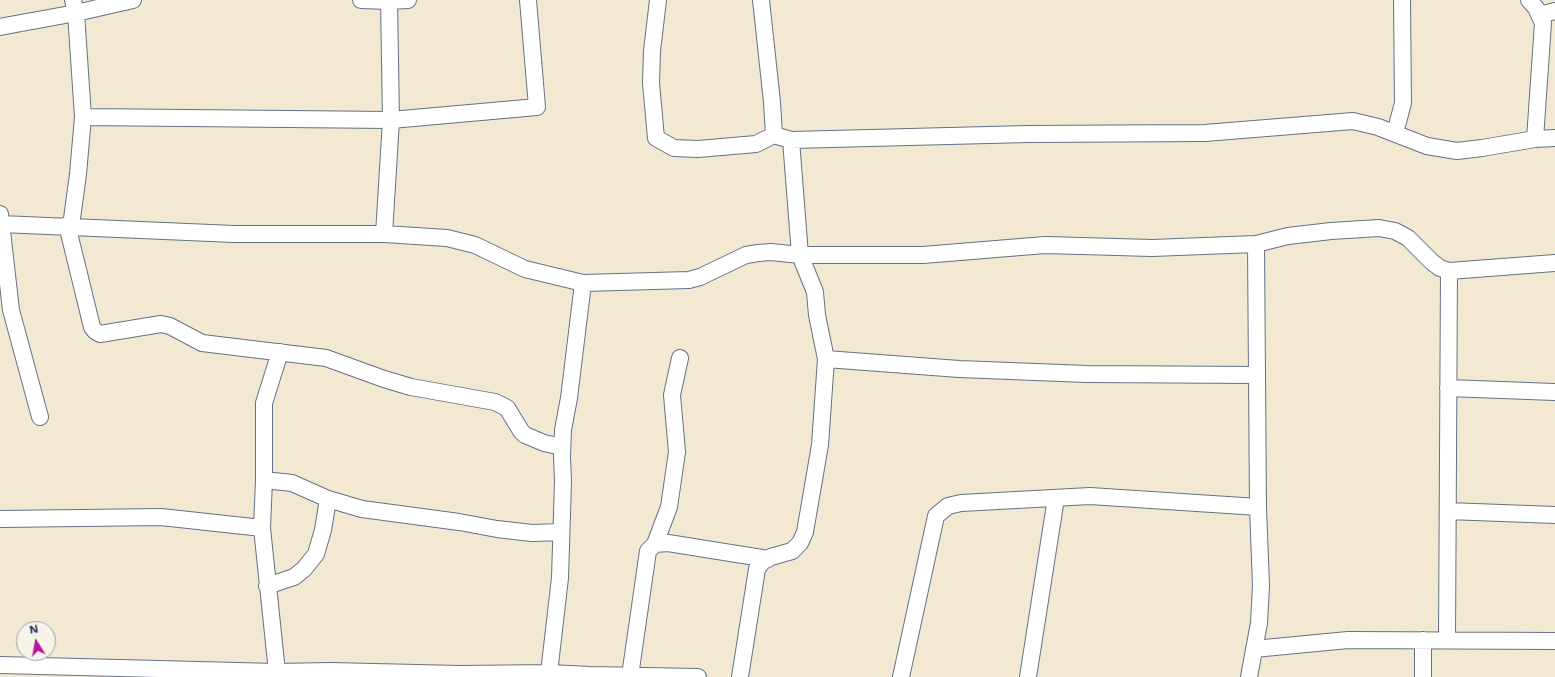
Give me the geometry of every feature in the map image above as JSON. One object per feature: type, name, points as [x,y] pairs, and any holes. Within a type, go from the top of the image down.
[{"type":"street","points":[[0,27],[75,7],[133,0]]},
{"type":"street","points":[[361,0],[408,0]]},
{"type":"street","points":[[83,117],[390,120],[537,107],[528,0]]},
{"type":"street","points":[[658,0],[652,51],[651,83],[656,138],[674,148],[698,149],[756,144],[774,136],[791,140],[1028,134],[1205,133],[1353,122],[1378,127],[1427,146],[1457,151],[1535,139],[1555,138]]},
{"type":"street","points":[[761,0],[772,102],[774,136]]},
{"type":"street","points":[[1395,134],[1403,102],[1402,0]]},
{"type":"street","points":[[1529,0],[1548,13],[1543,23],[1535,139]]},
{"type":"street","points":[[384,234],[390,120],[389,1]]},
{"type":"street","points":[[75,7],[83,117],[78,174],[69,226],[92,327],[95,332],[100,334],[161,324],[170,326],[202,343],[326,358],[411,387],[495,402],[507,408],[521,431],[525,434],[544,443],[562,447]]},
{"type":"street","points":[[740,677],[757,570],[762,562],[792,551],[800,543],[805,532],[820,445],[826,359],[814,292],[800,255],[791,140]]},
{"type":"street","points":[[40,417],[11,310],[2,240],[1,219],[69,226],[234,234],[384,234],[447,238],[475,245],[524,269],[583,283],[689,280],[700,278],[746,255],[771,252],[800,255],[924,255],[1045,245],[1152,248],[1256,244],[1288,236],[1331,231],[1379,228],[1395,231],[1408,238],[1432,262],[1449,272],[1555,263]]},
{"type":"street","points":[[1249,677],[1259,623],[1261,586],[1258,507],[1256,244]]},
{"type":"street","points":[[1447,640],[1449,272]]},
{"type":"street","points":[[549,673],[560,578],[563,430],[569,398],[583,283]]},
{"type":"street","points":[[277,672],[262,528],[264,480],[264,403],[280,352]]},
{"type":"street","points":[[630,676],[648,551],[655,544],[669,507],[677,452],[672,396],[680,358]]},
{"type":"street","points":[[826,359],[975,370],[1086,374],[1258,375]]},
{"type":"street","points":[[1448,388],[1555,392]]},
{"type":"street","points":[[264,480],[292,483],[328,499],[362,509],[459,522],[497,529],[532,533],[561,532]]},
{"type":"street","points":[[901,677],[936,516],[948,506],[961,503],[1090,496],[1258,507]]},
{"type":"street","points":[[1028,677],[1056,498]]},
{"type":"street","points":[[267,586],[294,577],[304,569],[316,554],[323,530],[328,499]]},
{"type":"street","points":[[1448,511],[1555,515]]},
{"type":"street","points":[[0,519],[161,517],[262,528]]},
{"type":"street","points":[[655,544],[668,543],[768,559]]},
{"type":"street","points":[[1254,649],[1348,640],[1555,641]]},
{"type":"street","points":[[1423,640],[1423,677]]},
{"type":"street","points":[[0,665],[331,674],[460,676],[549,673],[590,676],[698,677]]}]
